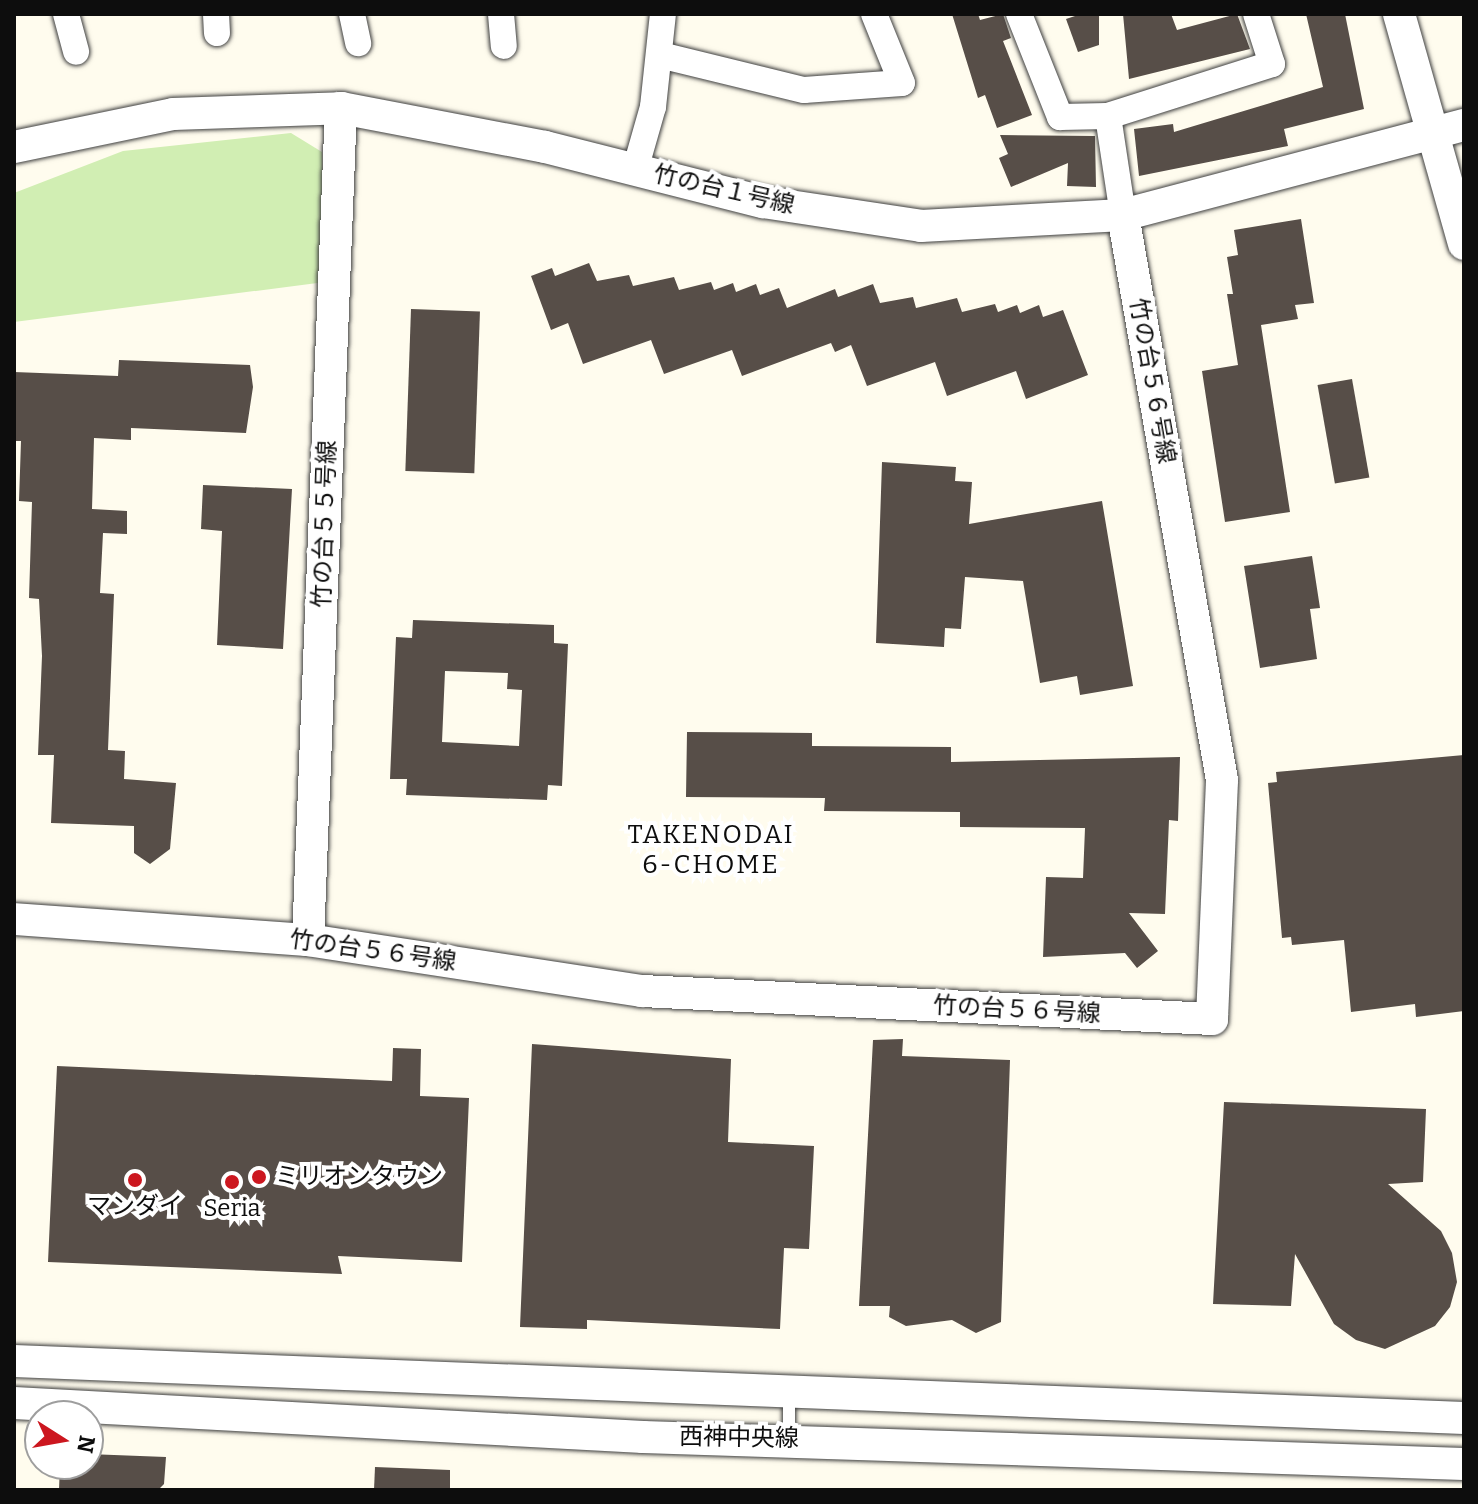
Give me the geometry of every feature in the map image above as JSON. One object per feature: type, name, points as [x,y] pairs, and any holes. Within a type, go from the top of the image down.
[{"type":"street","points":[[66,14],[76,52]]},
{"type":"street","points":[[352,14],[358,43]]},
{"type":"street","points":[[501,14],[504,46]]},
{"type":"street","points":[[635,170],[660,55],[663,14]]},
{"type":"street","points":[[660,55],[804,90],[902,83],[874,14]]},
{"type":"street","points":[[1019,14],[1060,117],[1108,116],[1272,64],[1256,14]]},
{"type":"street","points":[[1399,14],[1464,244]]},
{"type":"street","name":"竹の台１号線","points":[[14,147],[173,114],[341,108],[635,170],[763,202],[921,226],[1123,215],[1464,125]]},
{"type":"street","name":"竹の台５５号線","points":[[308,940],[341,108]]},
{"type":"street","points":[[1108,116],[1123,215]]},
{"type":"street","name":"竹の台５６号線","points":[[14,919],[308,940],[642,991],[1212,1019],[1222,780],[1123,215]]},
{"type":"street","name":"西神中央線","points":[[14,1361],[789,1396],[1464,1418]]},
{"type":"street","name":"西神中央線","points":[[14,1403],[789,1439],[1464,1464]]},
{"type":"lane","points":[[789,1396],[789,1439]]},
{"type":"green space","points":[[291,133],[322,152],[325,282],[14,322],[14,193],[123,151]]},
{"type":"building","points":[[952,14],[978,14],[980,20],[1003,14],[1011,38],[1003,41],[1032,115],[997,128],[985,95],[978,98]]},
{"type":"building","points":[[1081,14],[1099,14],[1099,45],[1078,52],[1066,19]]},
{"type":"building","points":[[1123,14],[1171,14],[1177,30],[1237,14],[1250,49],[1129,79]]},
{"type":"building","points":[[1306,14],[1345,14],[1364,109],[1284,129],[1288,146],[1139,176],[1134,129],[1173,124],[1174,132],[1323,87]]},
{"type":"building","points":[[1000,135],[1095,136],[1096,187],[1067,186],[1068,163],[1011,187],[999,158],[1008,154]]},
{"type":"building","points":[[1301,219],[1314,303],[1295,305],[1298,319],[1261,325],[1290,512],[1225,522],[1202,371],[1238,365],[1227,294],[1233,294],[1227,257],[1238,255],[1234,230]]},
{"type":"building","points":[[589,263],[597,281],[629,275],[633,286],[674,277],[679,290],[711,282],[714,290],[733,283],[736,292],[756,284],[760,295],[779,288],[787,308],[835,289],[838,297],[873,284],[880,303],[913,297],[916,308],[957,298],[962,312],[995,304],[998,312],[1017,305],[1020,313],[1039,305],[1043,317],[1063,310],[1088,375],[1026,399],[1016,371],[947,396],[935,362],[867,386],[851,345],[835,352],[831,343],[742,376],[732,350],[664,374],[651,340],[583,364],[568,323],[551,330],[531,276],[552,268],[555,276]]},
{"type":"building","points":[[411,309],[480,311],[474,473],[405,471]]},
{"type":"building","points":[[119,360],[250,365],[253,387],[246,433],[131,428],[131,440],[94,438],[92,509],[127,511],[127,534],[103,533],[100,593],[114,594],[108,750],[125,751],[124,779],[176,783],[170,849],[150,864],[134,853],[134,826],[51,823],[54,755],[38,755],[42,656],[39,599],[29,598],[32,502],[19,501],[21,441],[14,441],[14,372],[118,376]]},
{"type":"building","points":[[1352,379],[1369,477],[1335,484],[1318,385]]},
{"type":"building","points":[[882,462],[956,467],[955,481],[972,482],[969,524],[1102,501],[1133,686],[1080,695],[1077,676],[1040,683],[1023,581],[965,577],[961,629],[945,628],[944,647],[876,643]]},
{"type":"building","points":[[203,485],[292,489],[283,649],[217,645],[222,531],[201,529]]},
{"type":"building","points":[[1312,556],[1320,608],[1310,609],[1317,659],[1260,668],[1244,566]]},
{"type":"building","points":[[413,620],[554,625],[554,643],[568,644],[562,786],[548,785],[547,800],[406,795],[407,779],[390,779],[396,637],[412,638]],"holes":[[[445,671],[508,673],[507,689],[522,690],[519,746],[442,742]]]},
{"type":"building","points":[[687,732],[812,733],[812,746],[951,747],[951,762],[1180,757],[1178,821],[1169,820],[1165,914],[1129,913],[1158,951],[1137,968],[1125,953],[1043,957],[1046,877],[1083,878],[1085,828],[960,827],[960,812],[824,811],[825,798],[686,797]]},
{"type":"building","points":[[1464,755],[1464,1011],[1416,1017],[1415,1004],[1351,1012],[1344,940],[1292,945],[1291,937],[1282,938],[1268,783],[1277,782],[1276,772]]},
{"type":"building","points":[[903,1039],[902,1056],[1010,1060],[1001,1322],[976,1333],[952,1320],[906,1326],[889,1317],[890,1306],[859,1306],[873,1040]]},
{"type":"building","points":[[532,1044],[731,1059],[728,1142],[814,1146],[809,1249],[784,1248],[780,1329],[587,1320],[587,1329],[520,1327]]},
{"type":"building","name":"ミリオンタウン","points":[[393,1048],[421,1049],[420,1096],[469,1098],[462,1262],[338,1256],[342,1274],[48,1262],[57,1066],[392,1081]]},
{"type":"building","points":[[1224,1102],[1426,1109],[1423,1182],[1388,1184],[1441,1231],[1452,1253],[1457,1282],[1450,1307],[1435,1326],[1385,1349],[1356,1340],[1334,1324],[1295,1254],[1291,1306],[1213,1304]]},
{"type":"building","points":[[104,1455],[166,1457],[164,1484],[158,1490],[59,1490],[59,1480],[104,1480]]},
{"type":"building","points":[[375,1467],[450,1470],[450,1490],[374,1490]]},
{"type":"place","name":"ミリオンタウン","points":[[259,1177]]},
{"type":"place","name":"マンダイ","points":[[135,1180]]},
{"type":"place","name":"Seria","points":[[232,1182]]},
{"type":"district","name":"TAKENODAI 6-CHOME","points":[[711,850]]}]
